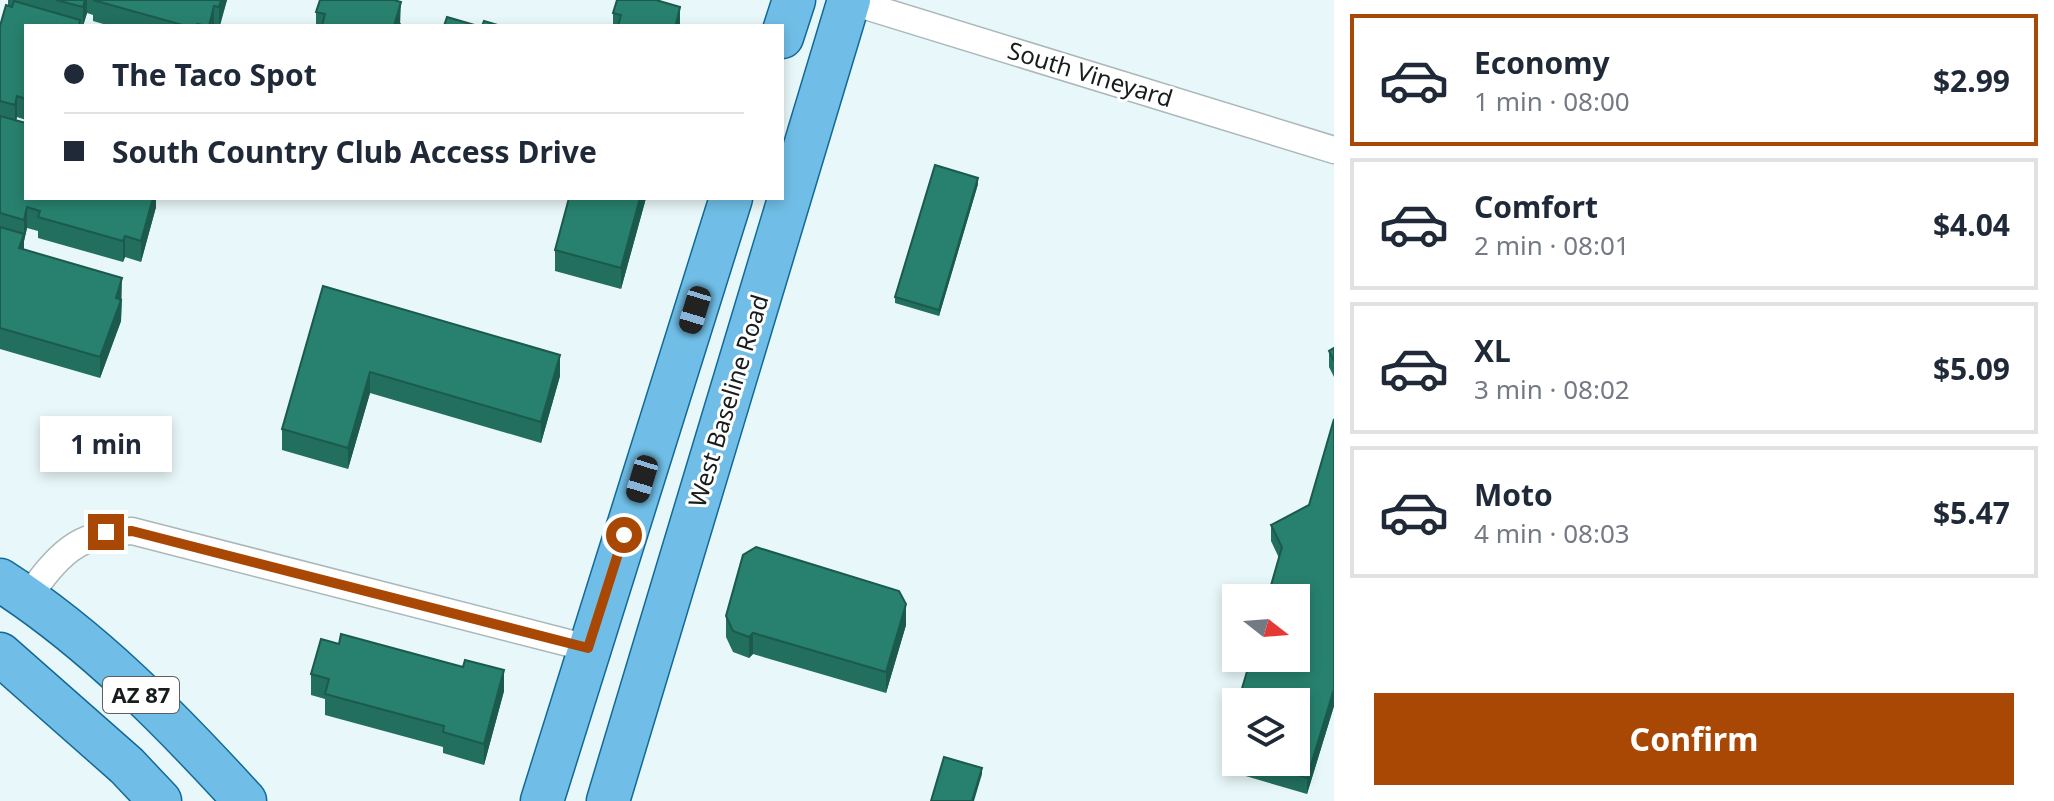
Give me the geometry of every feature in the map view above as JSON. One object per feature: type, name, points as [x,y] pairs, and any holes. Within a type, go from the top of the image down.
[{"type":"main road","points":[[784,31],[794,0]]},
{"type":"main road","name":"West Baseline Road","points":[[608,801],[848,0]]},
{"type":"main road","points":[[542,801],[730,200]]},
{"type":"main road","name":"AZ 87","points":[[14,589],[99,657],[189,739],[245,801]]},
{"type":"main road","name":"AZ 87","points":[[0,654],[127,766],[160,801]]},
{"type":"street","name":"South Vineyard","points":[[848,0],[1334,150]]},
{"type":"street","points":[[14,589],[78,544],[106,532],[132,531],[588,648]]},
{"type":"building","points":[[56,0],[85,0],[83,7]]},
{"type":"building","points":[[93,0],[221,0],[219,7],[214,6],[210,24],[179,24]]},
{"type":"building","points":[[320,0],[401,2],[395,24],[322,24],[325,14],[316,12]]},
{"type":"building","points":[[617,0],[656,0],[680,7],[676,24],[619,24],[621,15],[613,13]]},
{"type":"building","points":[[14,1],[80,20],[79,24],[24,24],[24,98],[17,96],[15,105],[0,101],[0,26],[6,5],[12,7]]},
{"type":"building","points":[[447,17],[471,24],[445,24]]},
{"type":"building","points":[[0,116],[24,122],[24,200],[152,200],[141,241],[125,236],[123,241],[38,217],[40,211],[27,207],[24,220],[0,213]]},
{"type":"building","points":[[935,165],[978,178],[939,310],[895,297]]},
{"type":"building","points":[[568,200],[639,200],[621,268],[555,250]]},
{"type":"building","points":[[0,227],[24,234],[19,248],[122,278],[116,298],[121,300],[100,357],[0,328]]},
{"type":"building","points":[[323,286],[560,355],[541,422],[370,372],[348,448],[282,429]]},
{"type":"building","points":[[1334,419],[1334,689],[1310,768],[1310,688],[1242,688],[1247,672],[1310,672],[1310,584],[1271,584],[1282,547],[1271,525],[1309,505]]},
{"type":"building","points":[[756,547],[899,591],[906,604],[886,672],[753,633],[749,637],[733,631],[726,616],[743,555]]},
{"type":"building","points":[[341,634],[463,667],[465,660],[504,670],[484,744],[443,732],[444,726],[325,694],[329,679],[311,674],[321,639],[339,644]]},
{"type":"building","points":[[944,757],[982,768],[972,801],[931,801]]},
{"type":"route","points":[[106,532],[132,531],[588,648],[624,535]]}]
